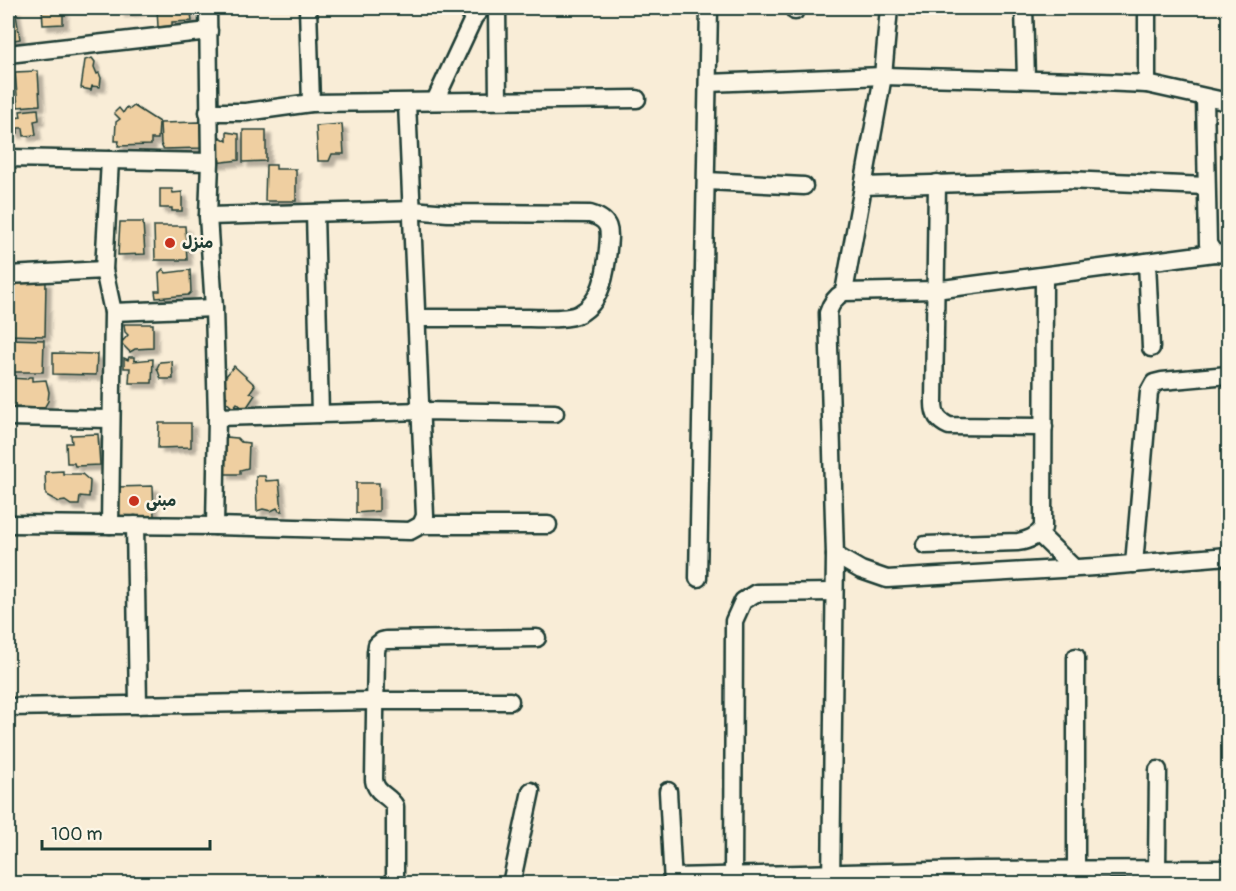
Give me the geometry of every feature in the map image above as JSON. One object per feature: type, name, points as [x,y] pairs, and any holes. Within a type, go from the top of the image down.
[{"type":"street","points":[[208,8],[210,162],[208,216],[214,308],[217,417],[215,526]]},
{"type":"street","points":[[308,8],[310,103]]},
{"type":"street","points":[[435,101],[474,17],[482,8]]},
{"type":"street","points":[[497,8],[498,100]]},
{"type":"street","points":[[698,578],[709,8]]},
{"type":"street","points":[[844,292],[883,76],[889,8]]},
{"type":"street","points":[[1024,8],[1026,79]]},
{"type":"street","points":[[1147,8],[1147,84]]},
{"type":"street","points":[[8,54],[209,31]]},
{"type":"street","points":[[708,83],[883,76],[1026,79],[1147,84],[1228,102]]},
{"type":"street","points":[[1205,98],[1208,238],[1210,250],[1222,254]]},
{"type":"street","points":[[208,112],[246,112],[310,103],[638,99]]},
{"type":"street","points":[[407,103],[422,411],[425,516],[421,525]]},
{"type":"street","points":[[8,158],[210,162]]},
{"type":"street","points":[[110,160],[104,270],[113,312],[110,525]]},
{"type":"street","points":[[863,186],[1067,180],[1206,186]]},
{"type":"street","points":[[706,181],[804,186]]},
{"type":"street","points":[[937,183],[934,403],[937,418],[949,426],[1044,427]]},
{"type":"street","points":[[208,216],[412,210],[448,213],[590,214],[600,217],[606,223],[610,232],[607,268],[602,286],[595,300],[578,315],[554,318],[417,318]]},
{"type":"street","points":[[315,213],[320,414]]},
{"type":"street","points":[[831,878],[835,555],[828,313],[830,304],[844,292],[935,290],[1222,254]]},
{"type":"street","points":[[1147,262],[1150,348]]},
{"type":"street","points":[[8,275],[104,270]]},
{"type":"street","points":[[925,545],[1018,542],[1039,534],[1043,528],[1044,276]]},
{"type":"street","points":[[113,312],[214,308]]},
{"type":"street","points":[[1134,564],[1149,392],[1154,383],[1162,381],[1228,375]]},
{"type":"street","points":[[217,417],[422,411],[555,413]]},
{"type":"street","points":[[8,417],[110,419]]},
{"type":"street","points":[[8,524],[410,531],[421,525],[548,525]]},
{"type":"street","points":[[135,525],[138,705]]},
{"type":"street","points":[[1039,534],[1074,568]]},
{"type":"street","points":[[835,555],[861,570],[887,579],[1228,556]]},
{"type":"street","points":[[733,880],[734,621],[743,601],[756,593],[834,592]]},
{"type":"street","points":[[396,884],[395,806],[390,799],[379,792],[375,784],[376,652],[378,645],[382,641],[537,638]]},
{"type":"street","points":[[1076,657],[1076,869]]},
{"type":"street","points":[[8,707],[510,701]]},
{"type":"street","points":[[1157,869],[1158,770]]},
{"type":"street","points":[[511,884],[531,791]]},
{"type":"street","points":[[668,791],[673,880],[976,877],[1076,869],[1116,876],[1157,869],[1176,876],[1228,869]]},
{"type":"building","points":[[42,8],[63,8],[63,24],[43,25]]},
{"type":"building","points":[[119,8],[140,8],[140,10],[120,12]]},
{"type":"building","points":[[157,8],[185,8],[185,13],[191,13],[192,21],[172,22],[172,26],[158,27]]},
{"type":"building","points":[[15,9],[20,39],[8,41],[8,10]]},
{"type":"building","points":[[92,58],[97,74],[99,73],[101,78],[100,87],[92,86],[91,90],[81,88],[85,60]]},
{"type":"building","points":[[38,71],[40,105],[18,107],[15,72]]},
{"type":"building","points":[[134,106],[159,122],[158,139],[151,139],[151,145],[118,146],[119,141],[115,141],[116,122],[120,119],[114,113],[119,108],[123,113],[127,107],[130,109]]},
{"type":"building","points":[[38,109],[39,120],[34,121],[36,135],[24,136],[23,128],[18,128],[18,133],[14,133],[13,118],[21,117],[20,111]]},
{"type":"building","points":[[200,122],[201,148],[163,149],[160,123]]},
{"type":"building","points":[[342,124],[344,154],[332,154],[329,161],[318,161],[316,126]]},
{"type":"building","points":[[243,130],[266,130],[266,161],[243,162]]},
{"type":"building","points":[[227,132],[239,134],[239,160],[215,163],[214,142],[220,137],[227,141]]},
{"type":"building","points":[[266,165],[276,165],[276,169],[296,169],[296,201],[265,201]]},
{"type":"building","name":"منزل","points":[[160,189],[172,189],[173,193],[182,192],[182,211],[160,208]]},
{"type":"building","name":"منزل","points":[[120,222],[143,222],[145,254],[118,255]]},
{"type":"building","name":"منزل","points":[[154,226],[185,226],[187,260],[155,260]]},
{"type":"building","name":"منزل","points":[[163,269],[166,273],[190,270],[191,292],[188,295],[156,298],[155,291],[160,291],[159,273]]},
{"type":"building","points":[[9,281],[46,281],[45,336],[8,335]]},
{"type":"building","points":[[124,324],[153,324],[153,348],[135,349],[130,352],[121,343],[128,335]]},
{"type":"building","points":[[9,339],[44,340],[43,372],[9,372]]},
{"type":"building","points":[[53,353],[97,354],[96,375],[53,374]]},
{"type":"building","points":[[129,357],[134,357],[134,361],[153,359],[152,383],[129,383],[130,368],[124,368],[124,358],[128,360]]},
{"type":"building","points":[[172,361],[173,379],[161,379],[157,368],[160,362]]},
{"type":"building","points":[[234,366],[255,385],[250,392],[255,395],[245,410],[237,403],[233,408],[225,401],[227,397],[220,390],[226,385],[222,381]]},
{"type":"building","points":[[32,377],[32,381],[46,380],[49,392],[44,408],[8,407],[9,378],[26,379]]},
{"type":"building","points":[[159,423],[191,423],[191,447],[158,448]]},
{"type":"building","points":[[98,434],[100,465],[75,466],[74,463],[67,463],[66,443],[72,443],[71,435]]},
{"type":"building","points":[[226,437],[237,438],[241,442],[249,443],[248,468],[240,470],[240,474],[225,474]]},
{"type":"building","points":[[63,471],[63,474],[82,474],[90,481],[89,497],[80,496],[79,505],[71,505],[65,501],[59,502],[46,495],[45,472]]},
{"type":"building","points":[[256,476],[265,476],[266,481],[279,480],[282,511],[277,508],[271,511],[263,509],[257,511]]},
{"type":"building","points":[[356,483],[379,483],[379,511],[356,513]]},
{"type":"building","name":"مبنى","points":[[153,486],[154,516],[114,516],[116,487]]},
{"type":"place","name":"منزل","points":[[170,243]]},
{"type":"place","name":"مبنى","points":[[134,501]]}]
